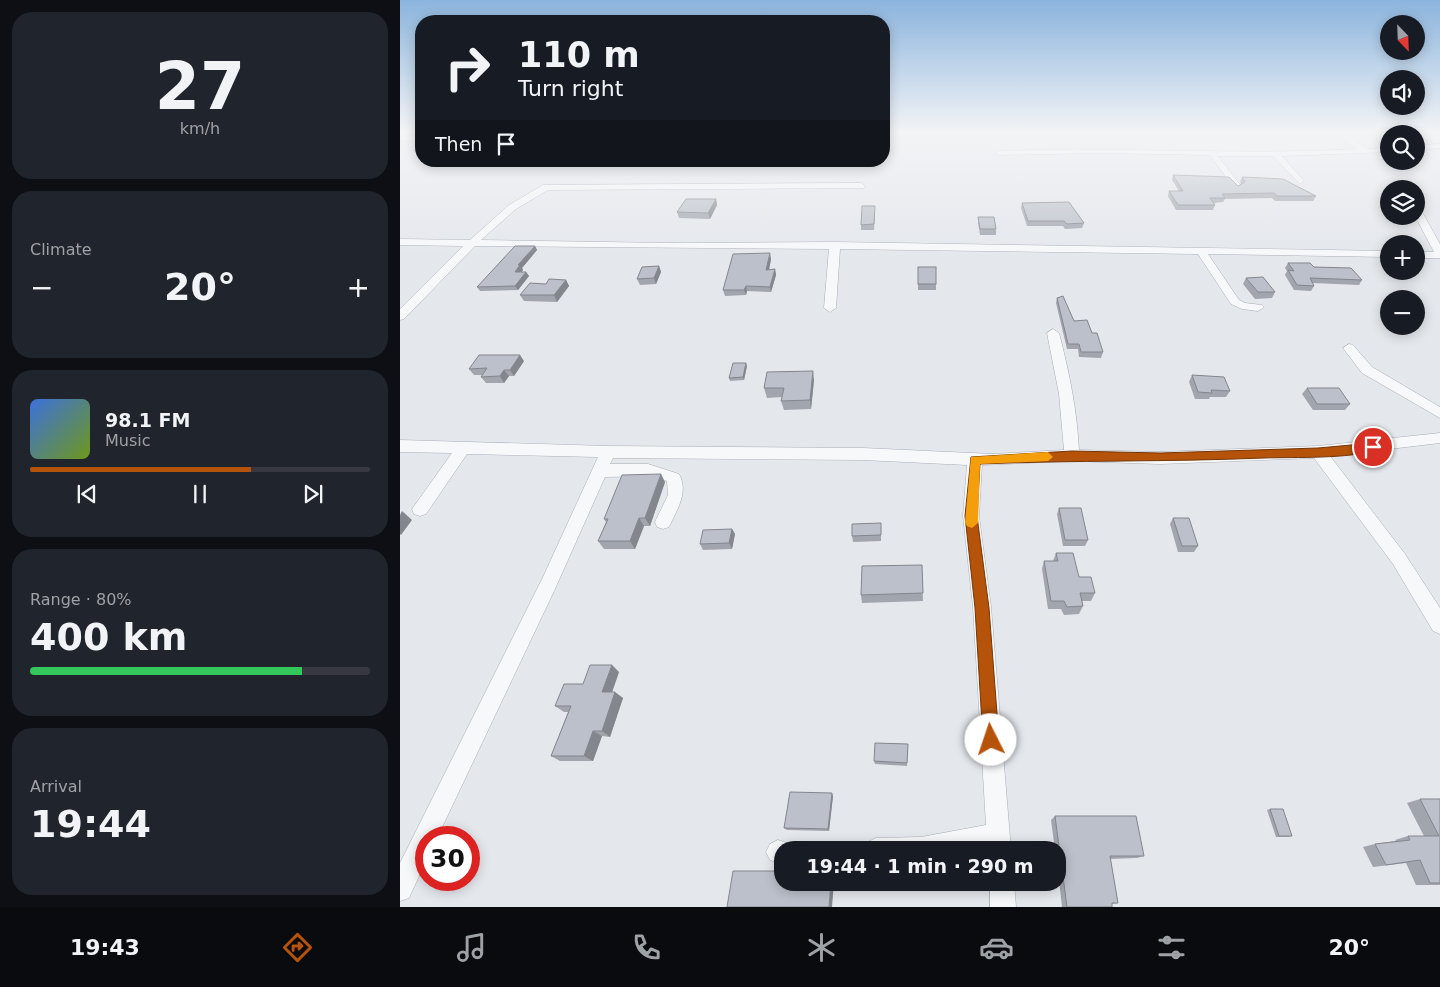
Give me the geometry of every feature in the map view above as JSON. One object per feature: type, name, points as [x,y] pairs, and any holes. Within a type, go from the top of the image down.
[{"type":"street","points":[[1228,174],[1237,186]]},
{"type":"street","points":[[1294,174],[1300,181]]},
{"type":"street","points":[[400,316],[516,206],[537,190],[546,187],[861,186]]},
{"type":"street","points":[[1424,225],[1440,254],[1425,255]]},
{"type":"street","points":[[400,242],[834,245],[1380,254]]},
{"type":"street","points":[[830,308],[835,258],[834,245]]},
{"type":"street","points":[[1201,251],[1235,302],[1242,306],[1258,307]]},
{"type":"street","points":[[1053,332],[1072,428],[1072,455]]},
{"type":"street","points":[[1349,348],[1373,374],[1440,413]]},
{"type":"street","points":[[400,446],[608,452],[863,454],[975,460],[1072,455],[1160,458],[1318,452],[1440,438]]},
{"type":"street","points":[[420,508],[464,447]]},
{"type":"street","points":[[400,888],[549,583],[608,452]]},
{"type":"street","points":[[1318,452],[1399,559],[1438,618]]},
{"type":"street","points":[[975,460],[971,516],[982,608],[998,841]]},
{"type":"street","points":[[598,471],[634,470],[668,474],[674,478],[676,496],[663,522]]},
{"type":"street","points":[[1002,891],[1003,907]]},
{"type":"building","points":[[1173,175],[1229,177],[1238,186],[1245,182],[1242,177],[1283,179],[1316,196],[1277,196],[1274,193],[1222,194],[1225,198],[1210,198],[1215,205],[1178,205],[1169,191],[1183,191]]},
{"type":"building","points":[[686,199],[716,199],[708,213],[677,212]]},
{"type":"building","points":[[1069,202],[1084,223],[1067,224],[1064,221],[1028,221],[1022,203]]},
{"type":"building","points":[[862,206],[875,206],[874,224],[861,225]]},
{"type":"building","points":[[978,217],[994,217],[996,229],[980,229]]},
{"type":"building","points":[[515,246],[535,246],[518,265],[520,265],[515,272],[526,272],[515,286],[477,287]]},
{"type":"building","points":[[770,253],[766,270],[775,269],[770,287],[746,286],[744,290],[723,290],[733,254]]},
{"type":"building","points":[[1288,263],[1310,263],[1314,267],[1351,268],[1362,280],[1310,278],[1314,286],[1297,285],[1288,270],[1294,271]]},
{"type":"building","points":[[659,266],[654,278],[637,279],[642,267]]},
{"type":"building","points":[[918,267],[936,267],[936,284],[918,284]]},
{"type":"building","points":[[1263,277],[1275,292],[1258,292],[1246,278]]},
{"type":"building","points":[[549,279],[566,280],[554,295],[520,295],[530,283],[546,284]]},
{"type":"building","points":[[1063,296],[1074,321],[1087,320],[1092,333],[1097,333],[1103,352],[1081,352],[1079,344],[1068,344],[1057,298]]},
{"type":"building","points":[[479,355],[520,355],[510,370],[504,370],[500,376],[481,377],[487,368],[469,369]]},
{"type":"building","points":[[733,363],[746,363],[743,377],[729,378]]},
{"type":"building","points":[[813,371],[810,400],[781,401],[784,388],[764,388],[767,372]]},
{"type":"building","points":[[1192,375],[1224,377],[1230,391],[1211,390],[1212,393],[1198,392]]},
{"type":"building","points":[[1307,388],[1339,388],[1350,404],[1317,404]]},
{"type":"building","points":[[661,474],[645,518],[639,518],[630,541],[598,541],[608,519],[604,519],[622,475]]},
{"type":"building","points":[[1059,508],[1081,508],[1088,540],[1065,540]]},
{"type":"building","points":[[1173,518],[1189,518],[1198,546],[1182,546]]},
{"type":"building","points":[[881,523],[881,535],[852,536],[852,524]]},
{"type":"building","points":[[732,529],[729,543],[700,544],[703,530]]},
{"type":"building","points":[[1056,553],[1073,553],[1079,577],[1091,577],[1095,593],[1080,593],[1083,606],[1067,607],[1064,601],[1051,601],[1044,561],[1058,561]]},
{"type":"building","points":[[922,565],[923,593],[861,595],[862,566]]},
{"type":"building","points":[[590,665],[612,665],[602,692],[615,692],[602,731],[593,731],[584,756],[551,756],[571,706],[555,706],[564,684],[583,684]]},
{"type":"building","points":[[875,743],[908,744],[907,763],[874,761]]},
{"type":"building","points":[[790,792],[832,793],[828,829],[784,828]]},
{"type":"building","points":[[1420,799],[1440,799],[1440,883],[1430,883],[1420,860],[1386,865],[1375,844],[1410,840],[1408,836],[1439,836]]},
{"type":"building","points":[[1270,809],[1283,809],[1292,836],[1279,836]]},
{"type":"building","points":[[1055,816],[1136,816],[1144,856],[1110,856],[1118,903],[1112,903],[1112,907],[1067,907],[1065,891],[1066,841],[1058,841]]},
{"type":"building","points":[[733,871],[774,871],[774,891],[830,891],[829,907],[727,907]]},
{"type":"slow traffic","points":[[972,523],[975,460],[1048,457]]},
{"type":"route","points":[[991,740],[982,608],[971,516],[975,460],[1072,455],[1160,458],[1194,455],[1318,452],[1373,447]]}]
